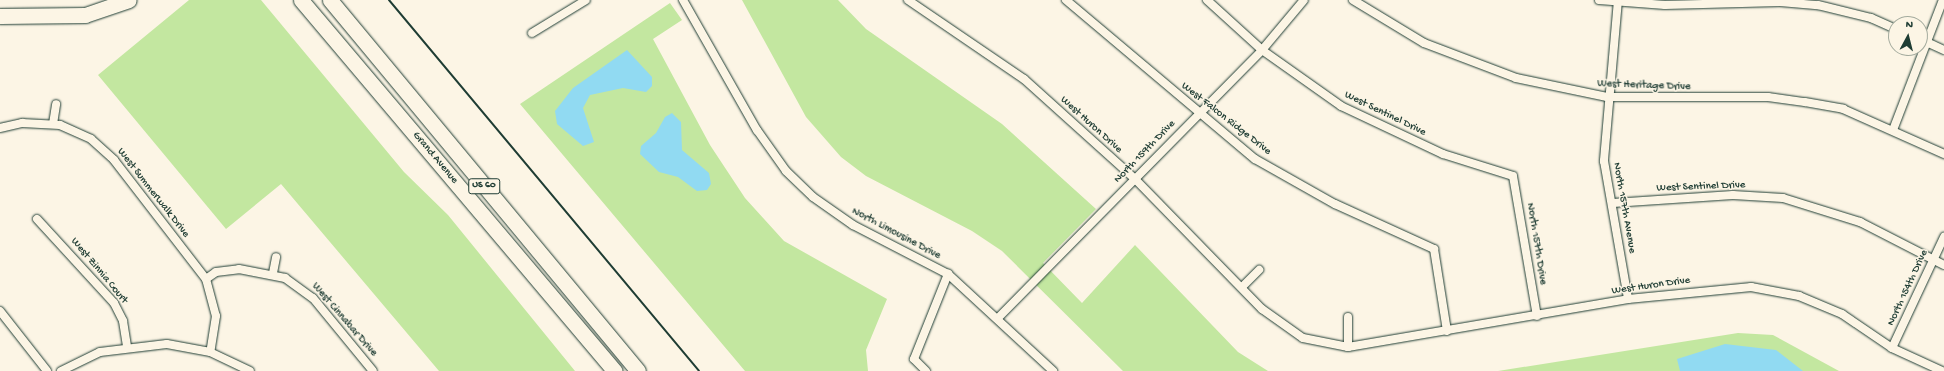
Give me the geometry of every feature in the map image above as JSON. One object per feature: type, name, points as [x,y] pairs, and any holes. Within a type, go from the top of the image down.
[{"type":"highway","points":[[0,16],[85,15],[129,0]]},
{"type":"highway","name":"Grand Avenue","points":[[301,0],[614,371]]},
{"type":"highway","name":"Grand Avenue","points":[[330,0],[638,371]]},
{"type":"street","points":[[532,33],[586,0]]},
{"type":"street","name":"North Limousine Drive","points":[[683,0],[757,130],[786,170],[813,197],[853,225],[948,274],[999,317],[1053,371]]},
{"type":"street","name":"West Huron Drive","points":[[909,0],[1024,79],[1135,179],[1243,286],[1262,309],[1285,328],[1303,338],[1348,347],[1536,316],[1628,299],[1727,287],[1774,290],[1842,314],[1892,348],[1942,371]]},
{"type":"street","name":"West Falcon Ridge Drive","points":[[1066,0],[1099,24],[1198,114],[1255,159],[1335,204],[1434,249],[1447,331]]},
{"type":"street","name":"West Sentinel Drive","points":[[1207,0],[1262,50],[1341,106],[1443,154],[1513,176]]},
{"type":"street","name":"North 159th Drive","points":[[999,317],[1262,50],[1304,0]]},
{"type":"street","name":"West Heritage Drive","points":[[1353,0],[1393,27],[1459,59],[1516,78],[1607,97],[1798,101],[1843,109],[1894,130],[1944,154]]},
{"type":"street","points":[[1599,0],[1618,2],[1818,5],[1888,27]]},
{"type":"street","points":[[1928,31],[1943,0]]},
{"type":"street","name":"North 157th Avenue","points":[[1618,2],[1607,97],[1604,161],[1613,203],[1628,299]]},
{"type":"street","points":[[1928,43],[1944,50]]},
{"type":"street","points":[[1894,130],[1918,56]]},
{"type":"street","points":[[53,124],[56,104]]},
{"type":"street","name":"West Summerwalk Drive","points":[[0,128],[22,123],[53,124],[74,130],[102,148],[206,279],[216,316],[210,352]]},
{"type":"street","name":"North 157th Drive","points":[[1513,176],[1536,316]]},
{"type":"street","name":"West Sentinel Drive","points":[[1613,203],[1732,195],[1783,198],[1860,222],[1933,262],[1944,265]]},
{"type":"street","name":"West Zinnia Court","points":[[36,219],[114,303],[123,321],[127,347]]},
{"type":"street","name":"North 154th Drive","points":[[1892,348],[1944,237]]},
{"type":"street","points":[[273,273],[276,257]]},
{"type":"street","name":"West Cinnabar Drive","points":[[206,279],[216,272],[239,269],[273,273],[313,298],[373,371]]},
{"type":"street","points":[[1243,286],[1259,270]]},
{"type":"street","points":[[926,371],[914,359],[948,274]]},
{"type":"street","points":[[0,311],[47,371]]},
{"type":"street","points":[[1348,317],[1348,347]]},
{"type":"street","points":[[61,371],[78,360],[127,347],[167,344],[210,352],[250,371]]},
{"type":"green space","points":[[189,0],[261,0],[404,172],[448,215],[575,371],[439,371],[281,184],[226,229],[98,75]]},
{"type":"green space","points":[[742,0],[838,0],[866,29],[1002,124],[1096,209],[1043,263],[1082,303],[1135,245],[1238,352],[1268,371],[1123,371],[1002,251],[972,231],[866,176],[841,157],[806,117]]},
{"type":"green space","points":[[670,3],[682,20],[653,39],[710,145],[745,198],[784,241],[887,299],[866,350],[868,371],[745,371],[520,104]]},
{"type":"green space","points":[[1738,333],[1773,335],[1839,371],[1498,371]]},
{"type":"water","points":[[627,50],[652,77],[652,86],[646,92],[623,88],[590,95],[583,108],[594,142],[583,146],[557,124],[555,111],[573,88]]},
{"type":"water","points":[[672,113],[681,122],[682,150],[709,173],[711,184],[707,190],[697,191],[678,177],[659,172],[640,154],[641,146],[656,133],[665,117]]},
{"type":"water","points":[[1725,344],[1776,350],[1803,371],[1680,371],[1677,359]]},
{"type":"railway","points":[[389,0],[699,371]]}]
